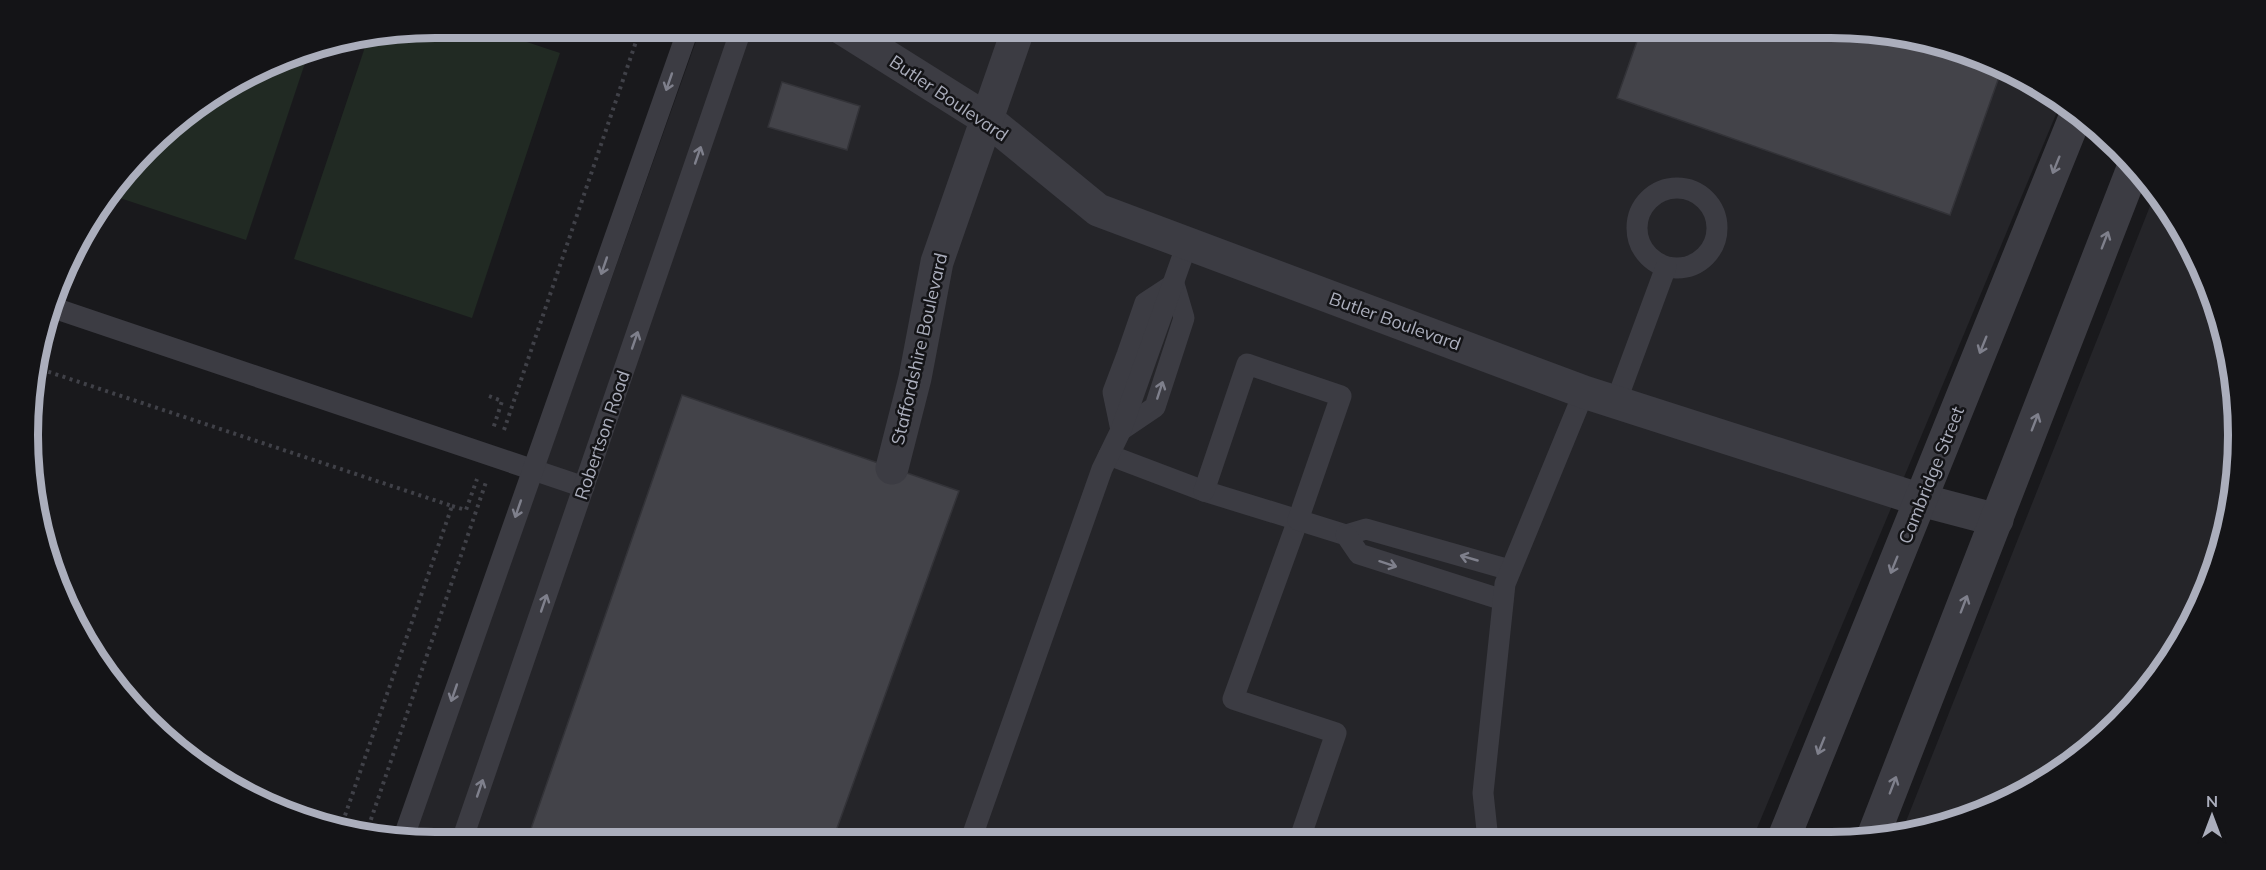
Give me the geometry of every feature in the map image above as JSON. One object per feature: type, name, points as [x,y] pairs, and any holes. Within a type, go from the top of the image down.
[{"type":"street","name":"Butler Boulevard","points":[[858,38],[988,120],[1098,210],[1584,392],[1921,500],[1997,520]]},
{"type":"street","name":"Staffordshire Boulevard","points":[[892,468],[915,378],[937,262],[1015,38]]},
{"type":"street","name":"Cambridge Street","points":[[1786,832],[2074,121]]},
{"type":"street","points":[[1876,830],[2131,174]]},
{"type":"lane","points":[[406,832],[684,38]]},
{"type":"lane","name":"Robertson Road","points":[[465,832],[738,38]]},
{"type":"lane","points":[[974,832],[1102,469],[1121,430],[1187,244]]},
{"type":"lane","points":[[1616,402],[1666,267]]},
{"type":"lane","points":[[58,309],[584,487]]},
{"type":"lane","points":[[1204,491],[1247,364],[1341,396],[1233,699],[1336,733],[1302,832]]},
{"type":"lane","points":[[1487,832],[1484,793],[1505,584],[1584,392]]},
{"type":"lane","points":[[1109,454],[1204,491],[1346,535],[1366,529],[1510,570]]},
{"type":"lane","points":[[1346,535],[1359,554],[1503,600]]},
{"type":"path","points":[[43,370],[452,506],[343,822]]},
{"type":"shaded area","points":[[409,38],[515,38],[560,53],[472,318],[294,259],[366,44]]},
{"type":"shaded area","points":[[697,38],[1857,38],[1909,45],[1959,59],[2007,78],[2058,109],[1755,832],[415,832]]},
{"type":"shaded area","points":[[306,59],[246,240],[117,197],[154,154],[214,104],[259,78]]},
{"type":"shaded area","points":[[2152,201],[2188,259],[2198,283],[2215,332],[2225,383],[2228,409],[2228,461],[2225,487],[2215,538],[2198,587],[2188,611],[2162,656],[2130,697],[2093,734],[2052,766],[2007,792],[1959,811],[1904,826]]},
{"type":"building","points":[[1638,38],[1857,38],[1934,51],[2000,75],[1950,215],[1617,98]]},
{"type":"building","points":[[782,82],[860,106],[847,150],[768,127]]},
{"type":"building","points":[[682,395],[959,491],[836,832],[530,832]]}]
